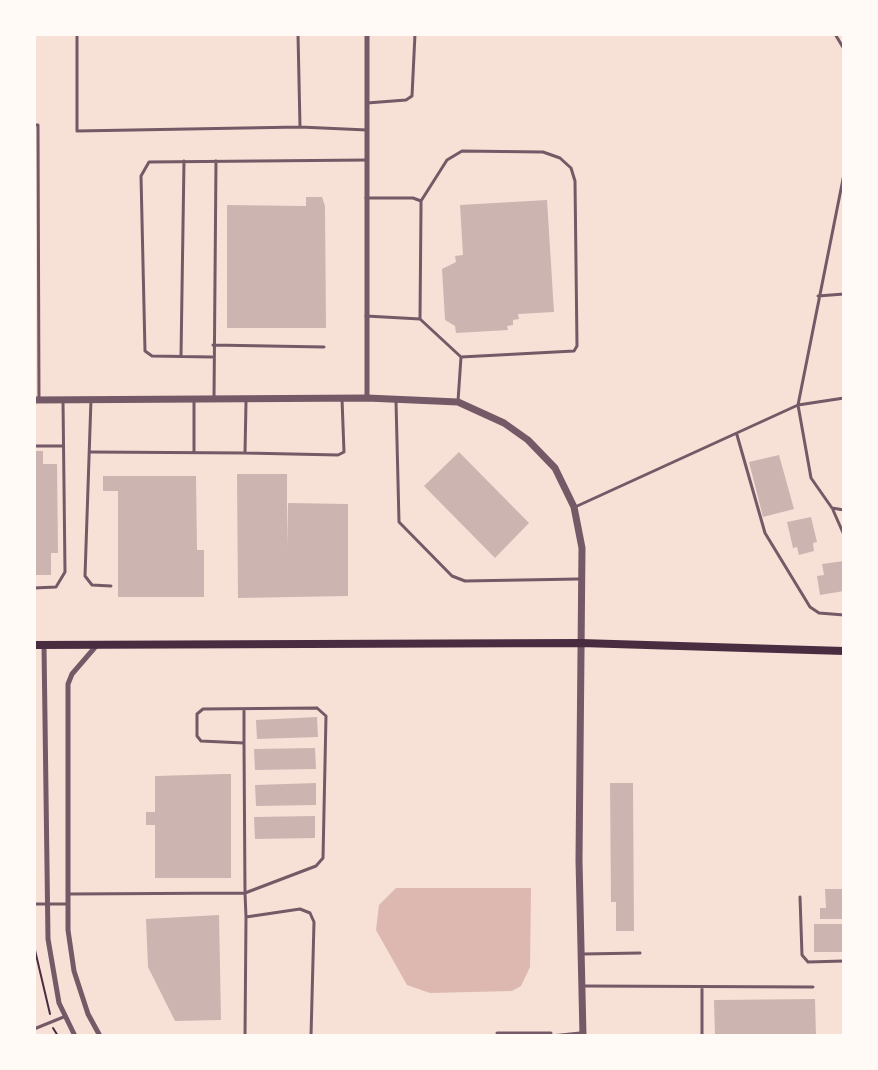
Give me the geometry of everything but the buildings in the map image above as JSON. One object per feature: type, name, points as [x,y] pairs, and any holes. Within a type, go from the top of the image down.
[{"type":"main road","points":[[39,645],[581,643],[844,651]]},
{"type":"street","points":[[367,34],[367,398]]},
{"type":"street","points":[[36,400],[367,398],[458,402],[504,423],[528,440],[555,468],[574,507],[580,535],[580,986],[583,1035]]},
{"type":"street","points":[[39,645],[52,973],[75,1036]]},
{"type":"street","points":[[98,645],[72,674],[68,684],[68,904],[74,971],[88,1014],[100,1036]]},
{"type":"lane","points":[[77,34],[77,131],[300,127],[367,130]]},
{"type":"lane","points":[[298,34],[300,127]]},
{"type":"lane","points":[[367,103],[406,100],[412,96],[415,34]]},
{"type":"lane","points":[[835,34],[844,49]]},
{"type":"lane","points":[[34,125],[38,125],[40,283],[36,400]]},
{"type":"lane","points":[[365,316],[420,319],[461,357],[574,351],[575,181],[571,168],[560,158],[543,152],[462,151],[447,160],[421,201],[420,319]]},
{"type":"lane","points":[[212,357],[152,356],[145,351],[141,176],[149,162],[367,160]]},
{"type":"lane","points":[[181,356],[184,161]]},
{"type":"lane","points":[[214,399],[216,161]]},
{"type":"lane","points":[[844,174],[798,405],[811,478],[832,508],[844,535]]},
{"type":"lane","points":[[366,198],[421,201]]},
{"type":"lane","points":[[34,283],[40,283]]},
{"type":"lane","points":[[818,296],[844,294]]},
{"type":"lane","points":[[213,345],[324,347]]},
{"type":"lane","points":[[34,346],[40,346]]},
{"type":"lane","points":[[458,402],[461,357]]},
{"type":"lane","points":[[194,398],[194,452]]},
{"type":"lane","points":[[574,507],[798,405],[844,398]]},
{"type":"lane","points":[[91,399],[86,581],[92,585],[111,586]]},
{"type":"lane","points":[[91,452],[338,455],[344,452],[342,399]]},
{"type":"lane","points":[[396,399],[399,522],[452,576],[465,581],[582,579]]},
{"type":"lane","points":[[34,588],[56,587],[65,572],[63,400]]},
{"type":"lane","points":[[245,453],[246,400]]},
{"type":"lane","points":[[737,434],[765,533],[810,607],[819,613],[844,615]]},
{"type":"lane","points":[[34,446],[64,446]]},
{"type":"lane","points":[[832,508],[844,510]]},
{"type":"lane","points":[[68,894],[245,893],[316,866],[323,858],[326,716],[317,708],[203,709],[196,715],[197,736],[201,741],[244,743]]},
{"type":"lane","points":[[244,709],[245,1036]]},
{"type":"lane","points":[[800,897],[802,955],[808,962],[844,961]]},
{"type":"lane","points":[[34,904],[68,904]]},
{"type":"lane","points":[[246,917],[300,909],[313,917],[311,1036]]},
{"type":"lane","points":[[580,954],[640,953]]},
{"type":"lane","points":[[580,986],[813,987]]},
{"type":"lane","points":[[702,987],[702,1036]]},
{"type":"lane","points":[[34,1029],[66,1016]]},
{"type":"lane","points":[[497,1033],[583,1035]]},
{"type":"path","points":[[34,946],[50,1014]]},
{"type":"path","points":[[54,1028],[58,1036]]},
{"type":"shaded area","points":[[396,888],[531,888],[530,967],[521,986],[512,991],[430,993],[407,985],[376,930],[379,905]]}]
